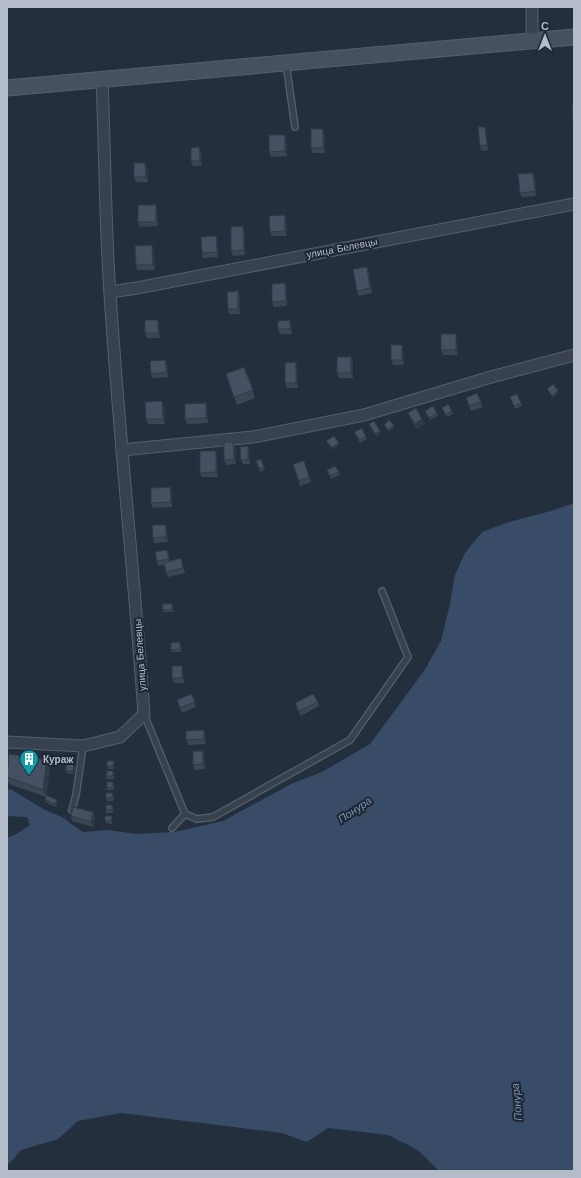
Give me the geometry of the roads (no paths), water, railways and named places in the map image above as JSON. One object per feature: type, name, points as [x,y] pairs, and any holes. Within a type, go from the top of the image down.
[{"type":"main road","points":[[7,88],[574,37]]},
{"type":"street","points":[[532,7],[532,41]]},
{"type":"street","name":"улица Белевцы","points":[[102,80],[110,292],[144,714]]},
{"type":"street","name":"улица Белевцы","points":[[110,292],[574,204]]},
{"type":"street","points":[[122,450],[253,437],[364,416],[491,377],[574,355]]},
{"type":"street","points":[[7,742],[83,746],[120,737],[144,714]]},
{"type":"lane","points":[[286,63],[295,127]]},
{"type":"lane","points":[[144,714],[186,814],[197,819],[213,817],[350,740],[408,656],[382,591]]},
{"type":"lane","points":[[72,810],[76,795],[83,746]]},
{"type":"lane","points":[[172,828],[186,814]]},
{"type":"water","name":"Понура","points":[[574,503],[574,1171],[439,1171],[418,1150],[388,1135],[328,1128],[307,1142],[282,1133],[121,1113],[78,1121],[58,1139],[21,1150],[10,1163],[7,1163],[7,838],[30,825],[27,817],[7,816],[7,789],[12,790],[45,810],[64,818],[83,832],[107,830],[137,834],[175,832],[223,821],[291,784],[322,772],[370,744],[424,671],[441,641],[455,575],[465,553],[482,532],[509,522],[551,511]]},
{"type":"place","name":"Кураж","points":[[29,776]]}]
